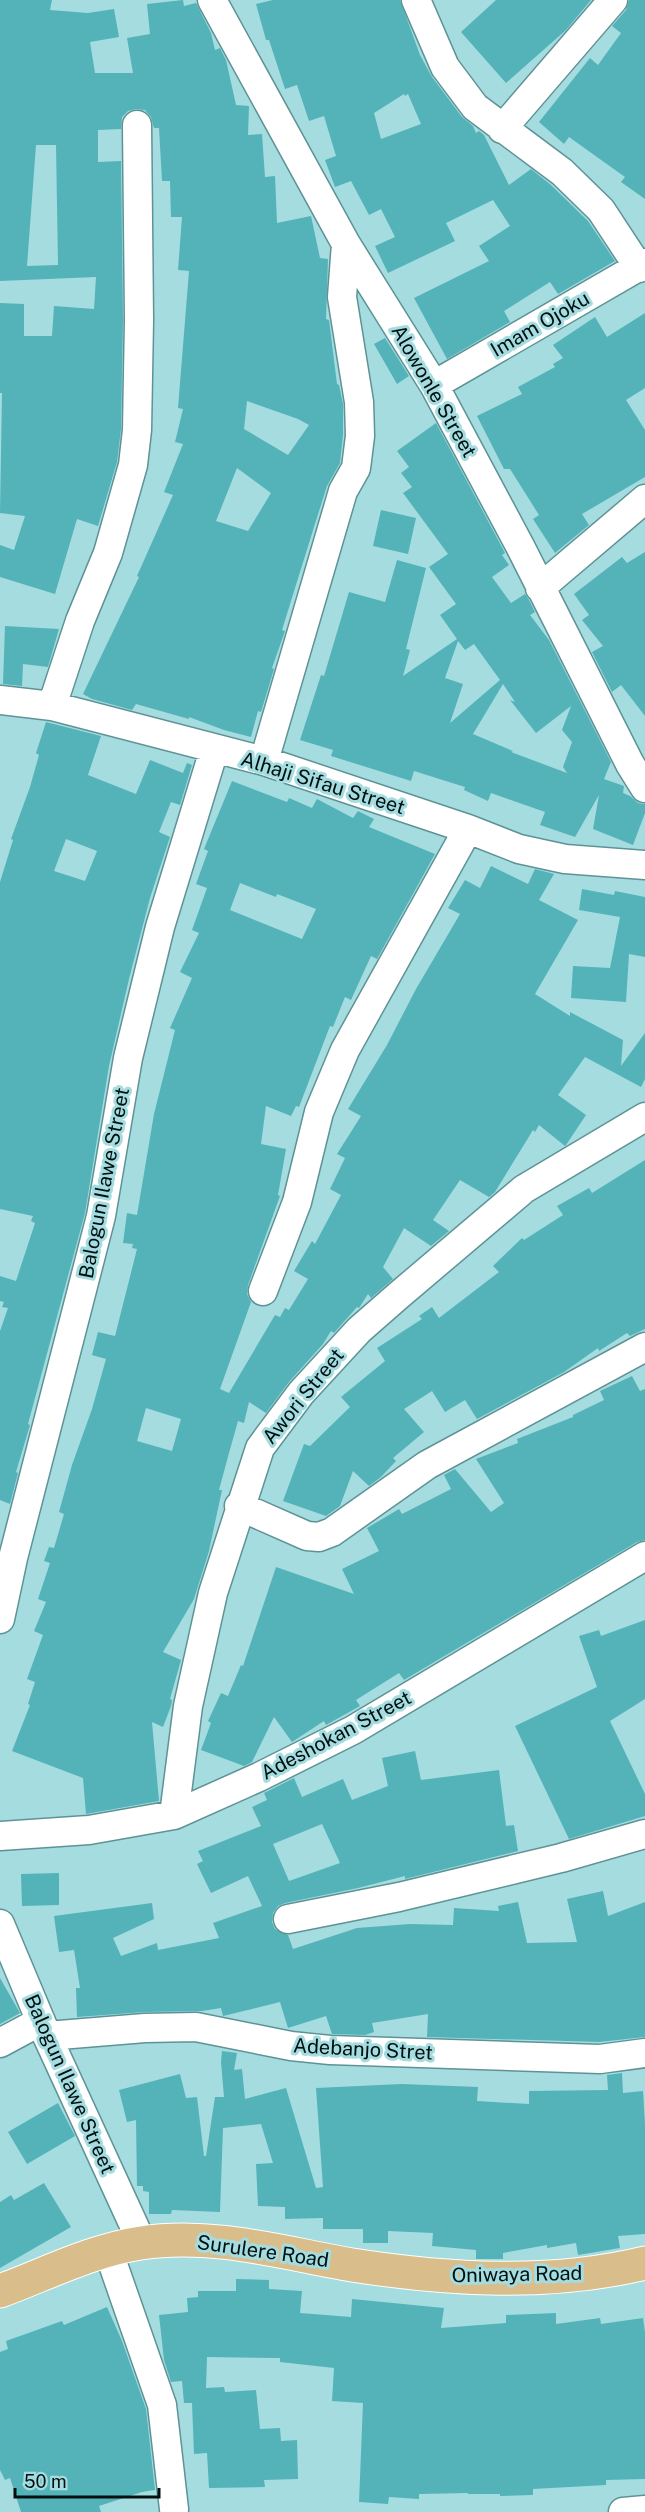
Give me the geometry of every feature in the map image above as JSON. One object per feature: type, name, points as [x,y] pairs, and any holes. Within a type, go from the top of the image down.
[{"type":"main road","name":"Surulere Road","points":[[0,2291],[108,2250],[142,2243],[194,2240],[256,2247],[353,2265]]},
{"type":"main road","name":"Oniwaya Road","points":[[353,2265],[483,2279],[604,2273],[645,2264]]},
{"type":"street","name":"Alowonle Street","points":[[212,0],[346,244],[434,384],[540,588],[638,754],[645,788]]},
{"type":"street","points":[[416,0],[445,67],[475,107],[562,172],[601,210],[642,265]]},
{"type":"street","points":[[502,129],[613,0]]},
{"type":"street","points":[[52,706],[80,621],[108,553],[133,465],[137,430],[139,320],[137,125]]},
{"type":"street","points":[[264,761],[344,491],[356,468],[360,436],[359,402],[342,297],[346,244]]},
{"type":"street","name":"Imam Ojoku","points":[[434,384],[642,265]]},
{"type":"street","points":[[540,588],[645,499]]},
{"type":"street","name":"Alhaji Sifau Street","points":[[0,700],[52,706],[214,750],[264,761],[468,829],[519,849],[565,859],[645,865]]},
{"type":"street","name":"Balogun Ilawe Street","points":[[0,1619],[13,1558],[101,1216],[128,1058],[160,927],[214,750]]},
{"type":"street","points":[[263,1291],[297,1202],[319,1112],[345,1050],[468,829]]},
{"type":"street","name":"Awori Street","points":[[174,1815],[193,1684],[213,1593],[239,1506],[260,1448],[301,1393],[359,1330],[524,1189],[645,1117]]},
{"type":"street","points":[[239,1506],[307,1536],[319,1537],[332,1532],[428,1465],[645,1347]]},
{"type":"street","name":"Adeshokan Street","points":[[0,1836],[89,1830],[174,1815],[259,1777],[353,1730],[645,1556]]},
{"type":"street","points":[[288,1919],[399,1897],[561,1858],[645,1834]]},
{"type":"street","name":"Balogun Ilawe Street","points":[[0,1924],[44,2028],[142,2243]]},
{"type":"street","name":"Adebanjo Stret","points":[[0,2043],[44,2028],[196,2026],[291,2046],[330,2050],[600,2059],[645,2053]]},
{"type":"street","points":[[108,2250],[162,2405],[178,2511]]},
{"type":"street","points":[[623,2512],[645,2510]]},
{"type":"building","points":[[0,0],[52,0],[50,10],[88,13],[114,9],[119,37],[90,42],[95,73],[133,73],[127,38],[150,34],[147,4],[183,0],[184,6],[196,3],[211,33],[215,50],[220,48],[226,60],[236,105],[249,106],[248,135],[262,134],[265,177],[275,176],[277,223],[311,216],[320,258],[328,259],[326,319],[329,320],[337,384],[343,404],[340,463],[327,486],[282,630],[285,631],[272,668],[274,669],[261,712],[258,711],[251,737],[189,717],[189,719],[136,704],[132,710],[92,699],[83,694],[139,577],[137,576],[173,495],[164,492],[183,444],[175,442],[183,409],[178,408],[189,271],[178,270],[182,217],[171,217],[170,181],[162,181],[159,128],[154,128],[151,117],[145,110],[128,111],[122,117],[121,129],[98,130],[98,162],[121,161],[123,320],[121,429],[117,462],[98,526],[77,519],[55,594],[0,577],[0,545],[14,550],[25,516],[0,513],[2,393],[0,393],[0,303],[24,304],[24,336],[52,336],[54,306],[94,309],[96,277],[0,281]],"holes":[[[36,145],[56,145],[58,265],[27,266]],[[247,401],[309,425],[288,455],[244,429]],[[237,468],[271,493],[248,531],[216,521]]]},
{"type":"building","points":[[273,0],[400,0],[420,55],[432,77],[462,117],[473,126],[476,133],[479,131],[484,135],[509,185],[531,169],[588,221],[615,261],[558,294],[550,282],[504,311],[510,322],[447,359],[414,298],[489,261],[479,246],[510,226],[493,200],[446,223],[455,241],[388,273],[375,246],[395,237],[381,209],[369,215],[351,181],[335,187],[325,160],[336,156],[324,116],[309,121],[297,85],[285,89],[269,40],[266,40],[256,4]],"holes":[[[404,94],[405,96],[408,94],[421,124],[381,139],[374,113]]]},
{"type":"building","points":[[496,0],[591,0],[566,30],[506,83],[461,32]]},
{"type":"building","points":[[629,0],[645,0],[645,199],[621,182],[625,177],[569,137],[564,144],[539,122],[590,58],[598,65],[621,33],[612,26],[626,10]]},
{"type":"building","points":[[645,313],[645,388],[626,400],[645,430],[645,477],[582,514],[589,525],[555,553],[533,519],[539,515],[510,469],[504,469],[477,416],[522,394],[518,387],[555,367],[553,364],[563,358],[553,345],[595,317],[607,337]]},
{"type":"building","points":[[385,338],[409,376],[397,384],[374,344]]},
{"type":"building","points":[[436,423],[505,553],[502,555],[509,565],[492,577],[511,603],[525,594],[529,600],[535,612],[530,615],[549,640],[611,762],[604,779],[624,786],[623,793],[638,803],[645,804],[645,813],[633,845],[593,829],[599,795],[575,837],[540,825],[545,812],[491,793],[488,801],[464,790],[465,787],[414,771],[411,781],[331,756],[333,750],[300,740],[321,675],[324,676],[349,592],[385,602],[397,560],[426,568],[406,649],[410,650],[403,676],[457,639],[440,615],[456,604],[429,567],[448,554],[403,493],[412,487],[401,473],[409,467],[397,451]],"holes":[[[458,641],[465,650],[474,644],[500,680],[450,723],[463,684],[445,678]],[[503,684],[515,702],[510,700],[536,733],[571,706],[562,730],[572,742],[563,767],[567,773],[511,752],[513,751],[473,734]]]},
{"type":"building","points":[[381,510],[416,518],[408,554],[373,546]]},
{"type":"building","points":[[645,552],[645,716],[621,685],[612,692],[592,652],[603,646],[582,620],[589,615],[574,594],[622,557],[627,563]]},
{"type":"building","points":[[5,626],[59,629],[48,667],[23,664],[22,686],[3,684]]},
{"type":"building","points":[[46,722],[101,736],[88,775],[136,794],[150,760],[183,773],[187,763],[192,765],[180,805],[171,802],[159,832],[170,837],[150,898],[129,979],[109,1066],[85,1213],[28,1424],[30,1425],[16,1472],[18,1473],[10,1504],[0,1500],[0,1331],[8,1308],[2,1307],[4,1302],[0,1301],[0,1276],[16,1281],[35,1223],[31,1221],[33,1216],[0,1209],[0,882],[13,840],[11,839],[39,755],[36,753]],"holes":[[[66,839],[97,851],[85,881],[54,871]]]},
{"type":"building","points":[[232,781],[287,802],[289,798],[312,808],[317,799],[353,818],[358,811],[374,819],[369,827],[435,854],[377,959],[371,956],[351,1000],[345,997],[333,1027],[330,1026],[299,1107],[296,1106],[291,1116],[266,1106],[261,1144],[286,1149],[278,1195],[280,1196],[248,1285],[247,1294],[251,1302],[220,1389],[229,1393],[275,1315],[280,1317],[285,1308],[289,1310],[308,1279],[294,1271],[312,1241],[315,1244],[341,1195],[330,1189],[345,1158],[337,1154],[361,1116],[348,1109],[387,1045],[416,989],[460,914],[448,908],[465,880],[480,888],[491,866],[528,884],[535,869],[554,874],[539,900],[578,920],[535,994],[570,1016],[570,1012],[623,1040],[621,1066],[645,1033],[645,1079],[641,1087],[585,1057],[558,1095],[586,1115],[566,1145],[539,1125],[535,1132],[533,1130],[495,1192],[489,1197],[460,1180],[433,1220],[449,1231],[431,1246],[404,1228],[383,1267],[393,1279],[371,1298],[368,1294],[359,1308],[357,1307],[334,1333],[331,1331],[323,1344],[289,1382],[266,1413],[249,1402],[244,1423],[238,1421],[229,1453],[219,1490],[222,1490],[209,1551],[194,1599],[163,1652],[181,1660],[170,1699],[172,1700],[171,1706],[163,1727],[152,1722],[159,1801],[86,1814],[83,1778],[12,1751],[30,1705],[28,1704],[35,1682],[27,1679],[43,1635],[34,1631],[46,1602],[38,1599],[50,1563],[44,1561],[49,1547],[54,1548],[64,1514],[59,1512],[106,1359],[92,1355],[98,1332],[115,1336],[137,1249],[132,1248],[133,1244],[123,1243],[127,1213],[137,1215],[154,1114],[175,1030],[170,1028],[192,978],[180,972],[199,933],[192,930],[207,888],[196,884],[208,851],[204,849]],"holes":[[[240,883],[316,909],[302,939],[230,910]],[[146,1408],[181,1419],[172,1451],[137,1441]]]},
{"type":"building","points":[[582,889],[614,895],[615,891],[645,897],[645,957],[629,954],[626,1002],[571,998],[573,966],[610,968],[620,917],[579,910]]},
{"type":"building","points":[[645,1160],[645,1329],[630,1336],[627,1333],[599,1351],[598,1348],[564,1372],[477,1419],[465,1400],[445,1412],[432,1391],[404,1409],[424,1432],[393,1458],[396,1461],[369,1486],[353,1471],[340,1506],[326,1516],[283,1501],[304,1444],[310,1446],[350,1407],[341,1397],[385,1361],[377,1348],[422,1319],[419,1316],[432,1307],[439,1318],[499,1272],[493,1266],[522,1238],[524,1240],[563,1215],[557,1206],[589,1188],[592,1193]]},
{"type":"building","points":[[632,1376],[640,1391],[645,1389],[645,1540],[637,1542],[404,1680],[399,1673],[356,1700],[360,1706],[326,1725],[324,1721],[292,1742],[274,1717],[252,1762],[244,1766],[201,1750],[211,1723],[208,1721],[221,1693],[228,1696],[241,1665],[243,1666],[276,1567],[354,1594],[342,1569],[379,1551],[367,1528],[399,1509],[402,1514],[451,1489],[444,1475],[455,1469],[491,1512],[504,1503],[476,1459],[518,1443],[517,1439],[573,1417],[604,1400],[600,1391]]},
{"type":"building","points":[[645,1620],[645,1699],[610,1721],[645,1794],[645,1816],[569,1839],[515,1726],[597,1687],[579,1636],[599,1630],[601,1636]]},
{"type":"building","points":[[415,1751],[421,1780],[499,1770],[506,1826],[514,1825],[518,1851],[405,1879],[405,1876],[278,1906],[273,1913],[272,1922],[275,1929],[288,1935],[293,1949],[357,1928],[410,1924],[453,1925],[454,1908],[499,1911],[498,1906],[518,1902],[527,1943],[577,1942],[567,1899],[603,1891],[608,1916],[645,1902],[645,2037],[599,2042],[427,2037],[428,2014],[372,2023],[374,2032],[365,2035],[332,2034],[326,2016],[288,2028],[280,2002],[223,2016],[221,2008],[202,2011],[77,2017],[76,1988],[80,1988],[74,1950],[59,1952],[54,1916],[152,1903],[154,1919],[113,1938],[121,1956],[157,1943],[158,1950],[219,1938],[213,1923],[262,1906],[248,1876],[211,1893],[197,1864],[203,1861],[198,1851],[261,1826],[252,1807],[267,1800],[264,1793],[294,1778],[302,1797],[343,1779],[352,1800],[388,1786],[382,1758]],"holes":[[[322,1824],[340,1863],[289,1881],[273,1844]]]},
{"type":"building","points":[[59,1873],[59,1905],[22,1906],[21,1874]]},
{"type":"building","points":[[0,1978],[20,2013],[0,2024]]},
{"type":"building","points":[[222,2051],[237,2053],[234,2070],[242,2069],[245,2099],[286,2088],[316,2188],[323,2187],[316,2088],[402,2084],[478,2087],[477,2101],[529,2104],[529,2091],[608,2090],[607,2075],[622,2073],[623,2093],[643,2091],[645,2234],[618,2236],[620,2248],[578,2255],[576,2243],[547,2248],[547,2245],[503,2253],[503,2259],[476,2259],[476,2250],[432,2246],[433,2233],[388,2231],[388,2243],[363,2243],[363,2229],[323,2229],[323,2218],[285,2219],[285,2207],[258,2206],[256,2164],[273,2163],[261,2124],[223,2128],[220,2212],[172,2210],[171,2214],[149,2214],[149,2192],[143,2191],[143,2186],[137,2186],[136,2120],[127,2122],[119,2090],[180,2074],[186,2098],[197,2097],[204,2156],[206,2156],[215,2097],[224,2097]]},
{"type":"building","points":[[58,2103],[75,2136],[27,2164],[8,2132]]},
{"type":"building","points":[[44,2183],[71,2227],[0,2268],[0,2202],[11,2195],[14,2200]]},
{"type":"building","points":[[236,2279],[269,2280],[269,2289],[302,2291],[300,2313],[351,2317],[352,2299],[444,2308],[441,2328],[506,2323],[506,2315],[556,2313],[556,2324],[600,2318],[601,2324],[643,2318],[645,2332],[645,2479],[606,2480],[606,2485],[533,2489],[533,2495],[419,2494],[419,2499],[389,2497],[388,2504],[359,2502],[363,2403],[332,2401],[334,2368],[280,2362],[280,2358],[207,2357],[206,2388],[224,2387],[225,2392],[256,2390],[260,2429],[280,2428],[281,2441],[297,2440],[298,2479],[264,2480],[265,2487],[209,2488],[207,2453],[194,2454],[192,2403],[184,2403],[182,2381],[171,2382],[164,2360],[159,2315],[188,2312],[187,2298],[198,2297],[198,2291],[236,2291]]},
{"type":"building","points":[[107,2307],[122,2341],[146,2409],[155,2490],[99,2506],[101,2512],[21,2512],[10,2478],[5,2480],[0,2470],[0,2352],[8,2349],[6,2341],[62,2321],[64,2325]]}]
